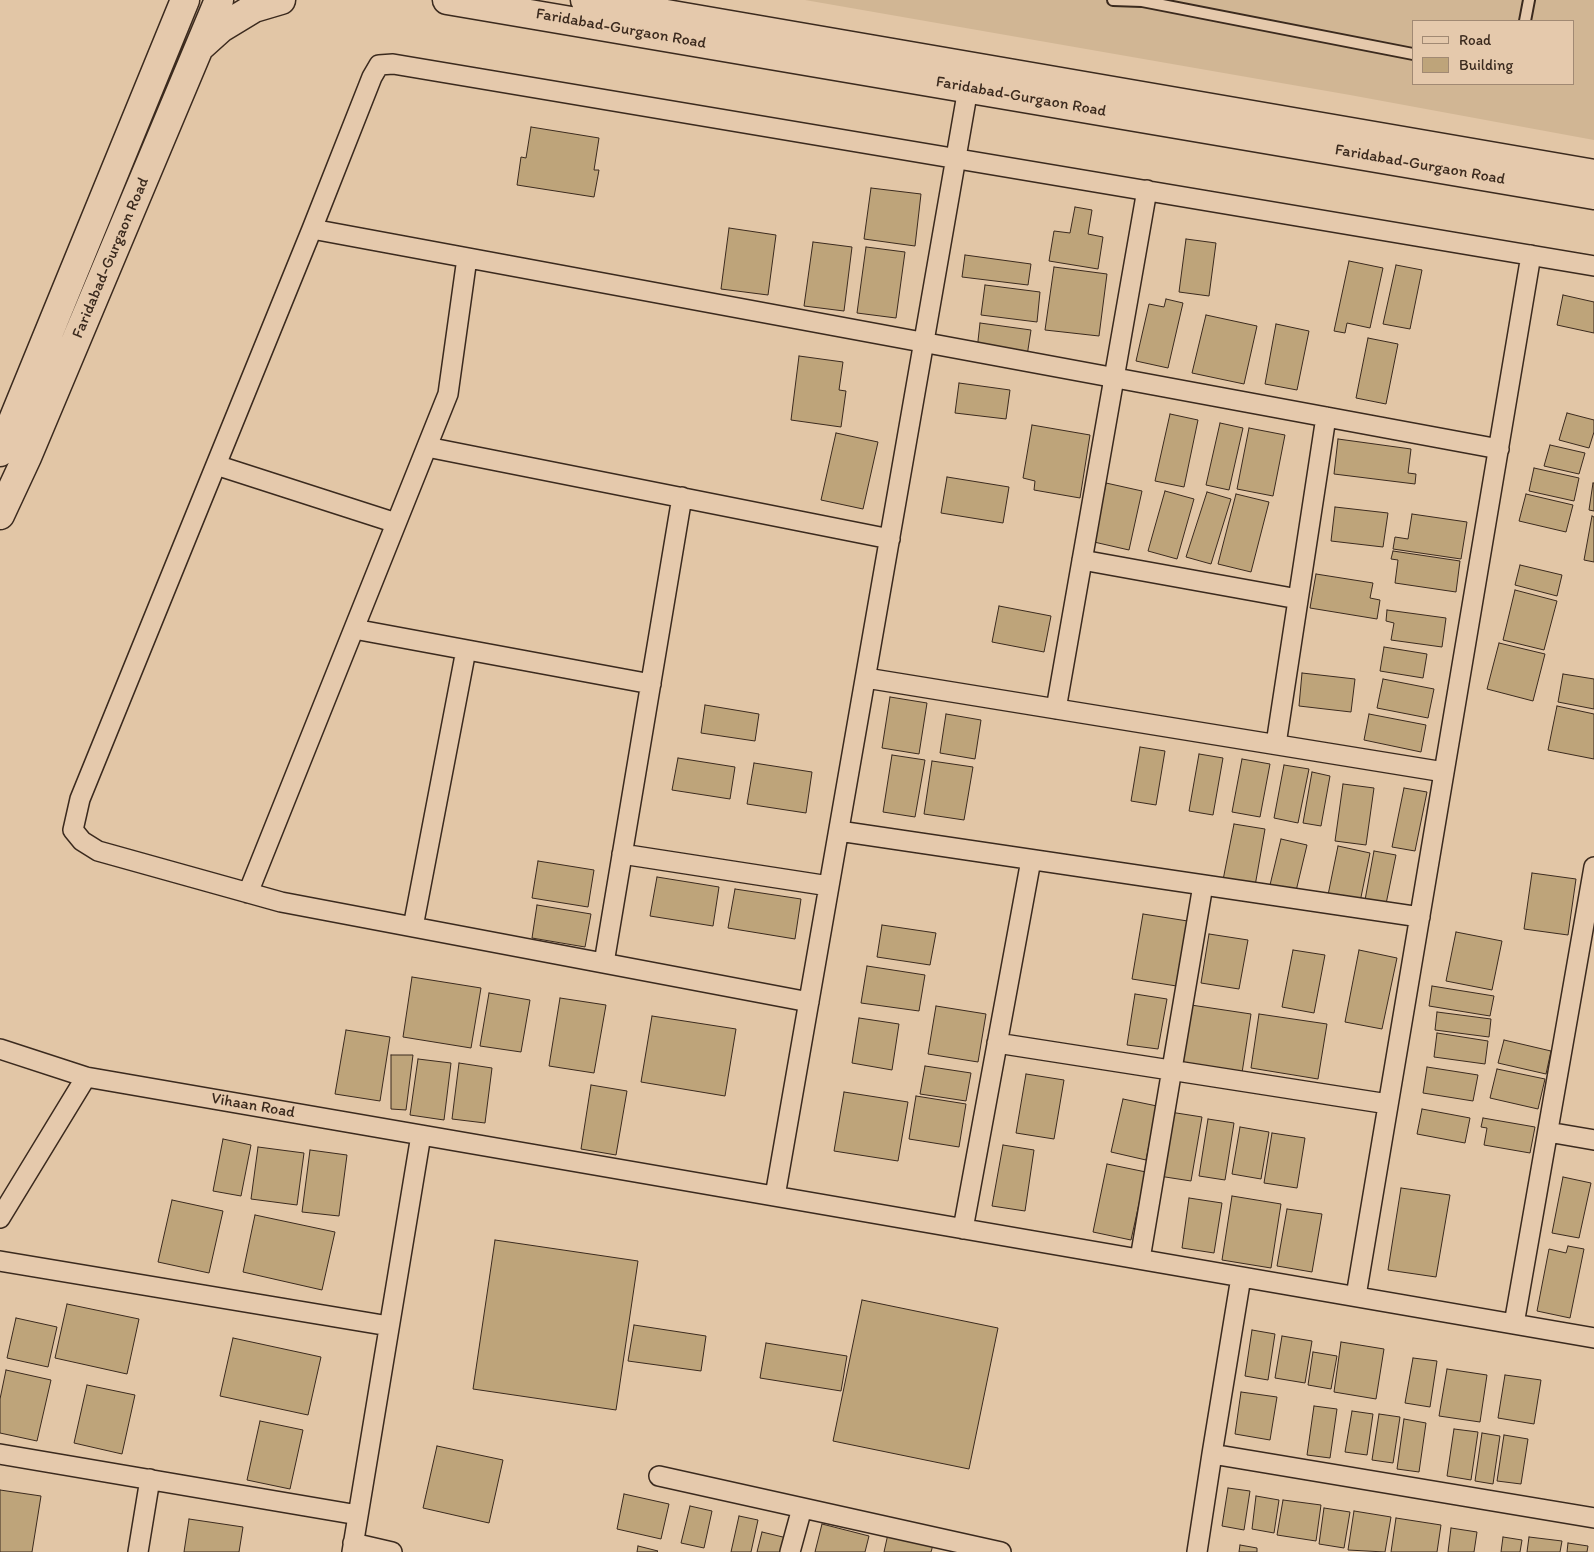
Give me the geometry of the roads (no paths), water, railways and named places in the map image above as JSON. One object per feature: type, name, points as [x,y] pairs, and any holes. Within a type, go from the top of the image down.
[{"type":"main road","name":"Faridabad-Gurgaon Road","points":[[0,452],[185,0]]},
{"type":"main road","name":"Faridabad-Gurgaon Road","points":[[0,515],[27,458],[219,0]]},
{"type":"main road","points":[[199,48],[222,28],[254,8],[281,0]]},
{"type":"main road","name":"Faridabad-Gurgaon Road","points":[[447,0],[970,77],[1594,174]]},
{"type":"main road","name":"Faridabad-Gurgaon Road","points":[[586,0],[970,77],[1594,195]]},
{"type":"street","points":[[809,1002],[281,902],[98,851],[82,841],[73,830],[80,798],[312,229],[368,86],[379,65],[393,64],[956,157],[1594,266]]},
{"type":"street","points":[[775,1196],[970,77]]},
{"type":"street","points":[[1056,709],[1147,190]]},
{"type":"street","points":[[312,229],[1499,449]]},
{"type":"street","points":[[1356,1296],[1531,255]]},
{"type":"street","points":[[248,893],[448,394],[467,258]]},
{"type":"street","points":[[1276,744],[1326,417]]},
{"type":"street","points":[[427,447],[890,539]]},
{"type":"street","points":[[216,465],[396,523]]},
{"type":"street","points":[[604,963],[682,498]]},
{"type":"street","points":[[1082,560],[1298,599]]},
{"type":"street","points":[[354,629],[651,684]]},
{"type":"street","points":[[413,927],[466,650]]},
{"type":"street","points":[[866,678],[1444,772]]},
{"type":"street","points":[[839,831],[1420,917]]},
{"type":"street","points":[[622,854],[829,886]]},
{"type":"street","points":[[963,1228],[1031,860]]},
{"type":"street","points":[[1514,1324],[1548,1132],[1586,954],[1594,867]]},
{"type":"street","points":[[1140,1259],[1203,885]]},
{"type":"street","points":[[997,1043],[1388,1104]]},
{"type":"street","name":"Vihaan Road","points":[[0,1049],[86,1077],[1594,1338]]},
{"type":"street","points":[[0,1218],[86,1077]]},
{"type":"street","points":[[1548,1132],[1594,1140]]},
{"type":"street","points":[[392,1552],[352,1548],[421,1135]]},
{"type":"street","points":[[0,1261],[389,1326]]},
{"type":"street","points":[[1197,1552],[1241,1277]]},
{"type":"street","points":[[0,1454],[358,1515]]},
{"type":"street","points":[[1212,1454],[1594,1518]]},
{"type":"street","points":[[659,1476],[802,1508],[939,1545],[1002,1552]]},
{"type":"street","points":[[138,1552],[150,1479]]},
{"type":"street","points":[[790,1552],[802,1508]]},
{"type":"lane","points":[[1114,0],[1142,0],[1412,54]]},
{"type":"lane","points":[[1525,20],[1529,0]]}]
